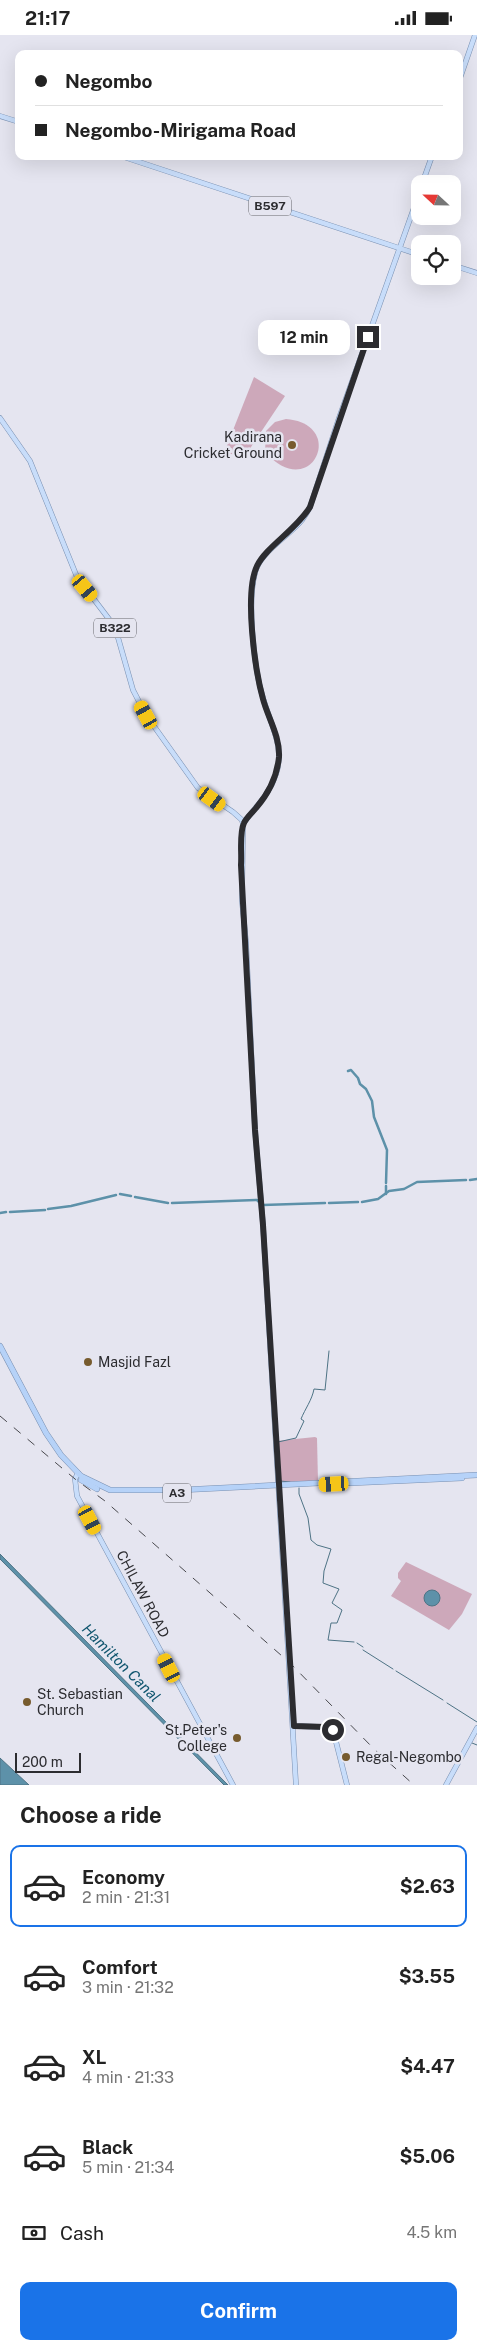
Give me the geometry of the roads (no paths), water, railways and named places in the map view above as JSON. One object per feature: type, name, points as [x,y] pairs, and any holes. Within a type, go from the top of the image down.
[{"type":"highway","name":"A3","points":[[0,1346],[52,1442],[79,1476]]},
{"type":"highway","name":"A3","points":[[0,1352],[49,1444],[63,1463],[96,1489],[112,1493],[145,1494],[278,1485],[477,1476]]},
{"type":"main road","points":[[463,70],[475,35]]},
{"type":"main road","points":[[0,116],[15,121]]},
{"type":"main road","name":"B597","points":[[133,160],[411,252]]},
{"type":"main road","points":[[425,175],[431,160]]},
{"type":"main road","points":[[296,1785],[294,1726],[242,901],[243,824],[270,791],[277,772],[279,759],[277,737],[260,684],[254,644],[251,616],[254,574],[260,561],[302,520],[310,507],[411,217]]},
{"type":"main road","points":[[461,268],[477,273]]},
{"type":"main road","name":"B322","points":[[0,418],[30,461],[77,577],[115,627],[133,690],[146,715],[198,788],[233,812],[242,820],[243,824]]},
{"type":"main road","name":"CHILAW ROAD","points":[[79,1476],[76,1493],[233,1785]]},
{"type":"main road","points":[[294,1726],[325,1727],[333,1730],[347,1785]]},
{"type":"main road","points":[[446,1785],[477,1728]]},
{"type":"water","points":[[0,1554],[228,1785],[224,1785],[0,1559]]},
{"type":"water","points":[[432,1590],[438,1592],[440,1598],[438,1604],[432,1606],[426,1604],[424,1598],[426,1592]]},
{"type":"water","points":[[0,1758],[29,1785],[0,1785]]},
{"type":"waterway","points":[[348,1071],[351,1070],[358,1078],[372,1101],[374,1117],[387,1150],[386,1183]]},
{"type":"waterway","points":[[470,1180],[477,1179]]},
{"type":"waterway","points":[[362,1202],[378,1199],[389,1191],[404,1189],[417,1182],[466,1180]]},
{"type":"waterway","points":[[386,1186],[386,1194]]},
{"type":"waterway","points":[[120,1194],[131,1196]]},
{"type":"waterway","points":[[48,1209],[71,1206],[116,1195]]},
{"type":"waterway","points":[[135,1197],[168,1203]]},
{"type":"waterway","points":[[172,1203],[257,1200],[259,1202]]},
{"type":"waterway","points":[[329,1203],[358,1202]]},
{"type":"waterway","points":[[263,1205],[325,1203]]},
{"type":"waterway","points":[[10,1212],[45,1210]]},
{"type":"waterway","points":[[0,1213],[6,1212]]},
{"type":"waterway","points":[[278,1445],[278,1442],[296,1438],[304,1421],[301,1419],[314,1389],[325,1390],[329,1351]]},
{"type":"waterway","points":[[280,1481],[290,1482]]},
{"type":"waterway","points":[[299,1488],[299,1494],[308,1518],[311,1540],[317,1545],[331,1549],[324,1571],[323,1583],[339,1589],[332,1603],[342,1610],[337,1623],[331,1623],[328,1640],[354,1642]]},
{"type":"waterway","points":[[357,1643],[363,1647]]},
{"type":"waterway","points":[[363,1650],[393,1669]]},
{"type":"waterway","points":[[396,1671],[443,1700]]},
{"type":"waterway","points":[[447,1703],[477,1722]]},
{"type":"waterway","points":[[472,1743],[477,1745]]},
{"type":"railway","points":[[0,1416],[75,1479],[105,1501],[290,1663],[375,1750],[414,1785]]},
{"type":"place","name":"Kadirana Cricket Ground","points":[[292,445]]},
{"type":"place","name":"Masjid Fazl","points":[[88,1362]]},
{"type":"place","name":"St. Sebastian Church","points":[[27,1702]]},
{"type":"place","name":"St.Peter's College","points":[[237,1738]]},
{"type":"place","name":"Regal-Negombo","points":[[346,1757]]},
{"type":"water label","name":"Hamilton Canal","points":[[121,1663]]}]
